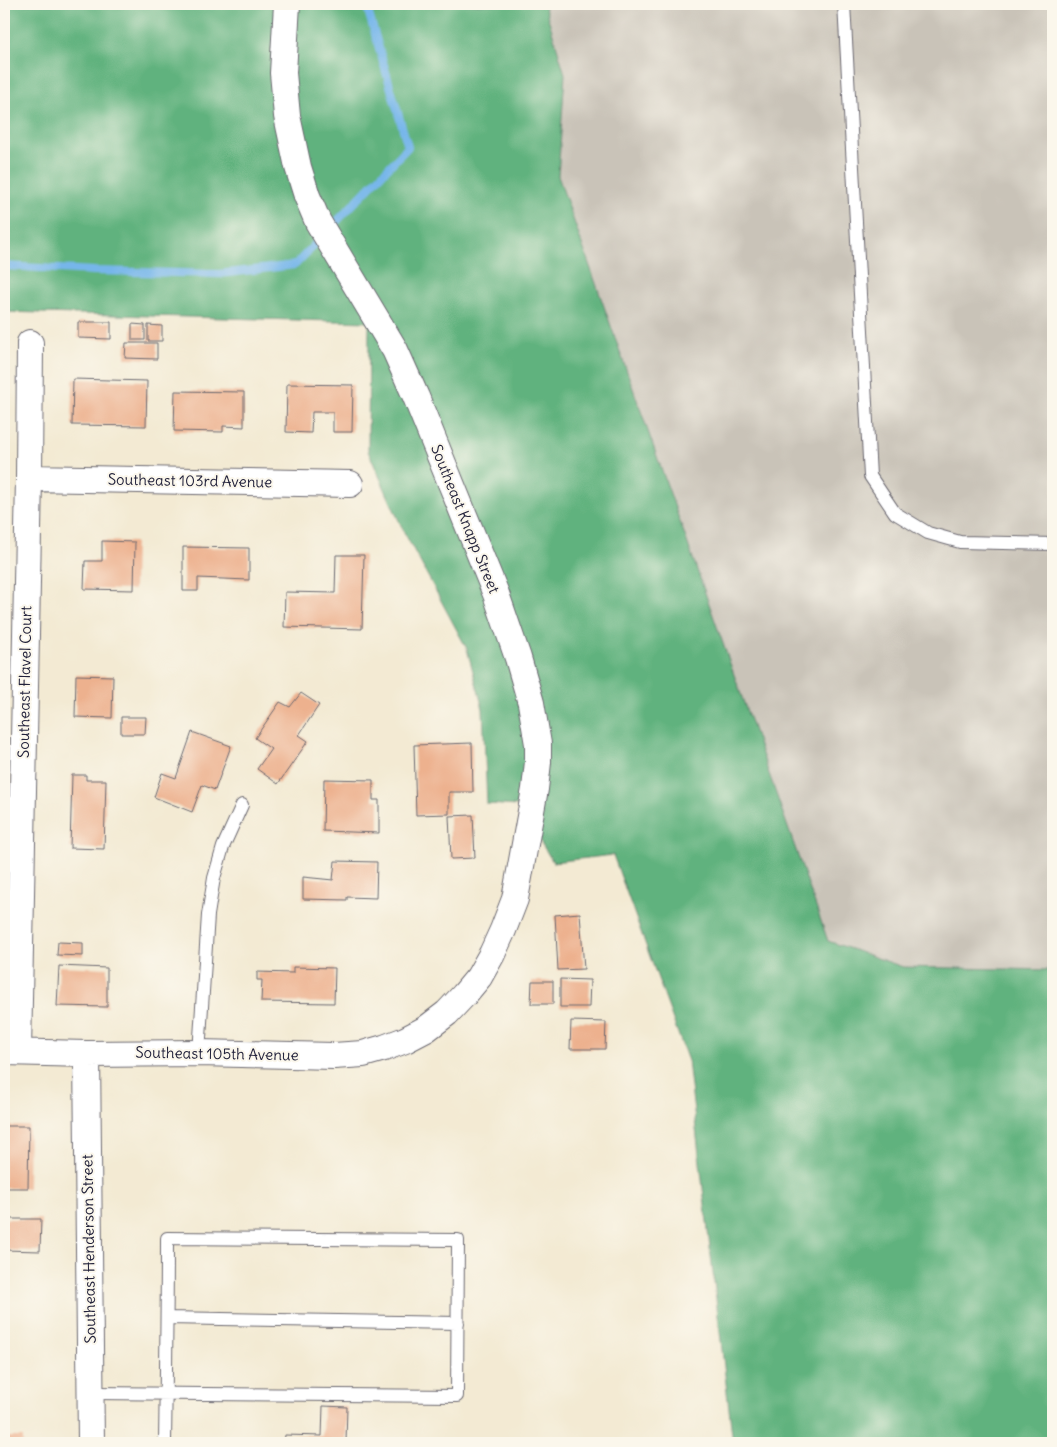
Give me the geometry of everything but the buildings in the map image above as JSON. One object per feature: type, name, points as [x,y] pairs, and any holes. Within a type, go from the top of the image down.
[{"type":"street","name":"Southeast Knapp Street","points":[[287,4],[283,73],[287,116],[296,159],[307,196],[318,222],[395,350],[416,398],[496,594],[531,703],[538,744],[535,789],[515,899],[504,930],[479,978],[447,1013],[426,1029]]},
{"type":"street","name":"Southeast Flavel Court","points":[[11,1052],[29,478],[30,343]]},
{"type":"street","name":"Southeast 103rd Avenue","points":[[29,478],[350,484]]},
{"type":"street","name":"Southeast 105th Avenue","points":[[11,1052],[334,1056],[363,1054],[384,1048],[426,1029]]},
{"type":"street","name":"Southeast Henderson Street","points":[[87,1054],[91,1443]]},
{"type":"lane","points":[[844,4],[870,476],[894,513],[928,533],[960,542],[1053,544]]},
{"type":"lane","points":[[199,1053],[208,915],[214,878],[223,846],[242,805]]},
{"type":"lane","points":[[91,1393],[166,1393],[457,1396],[458,1240],[167,1238],[167,1318],[166,1393],[165,1443]]},
{"type":"lane","points":[[167,1318],[458,1323]]},
{"type":"shaded area","points":[[544,4],[1053,4],[1053,970],[903,967],[828,941],[558,176],[565,74]]},
{"type":"green space","points":[[4,4],[544,4],[565,74],[558,176],[828,941],[903,967],[1053,970],[1053,1443],[733,1443],[688,1061],[613,855],[553,862],[518,806],[487,804],[483,709],[467,649],[404,532],[368,451],[369,322],[4,312]]},
{"type":"waterway","points":[[4,266],[94,271],[219,274],[295,265],[408,147],[366,4]]}]
